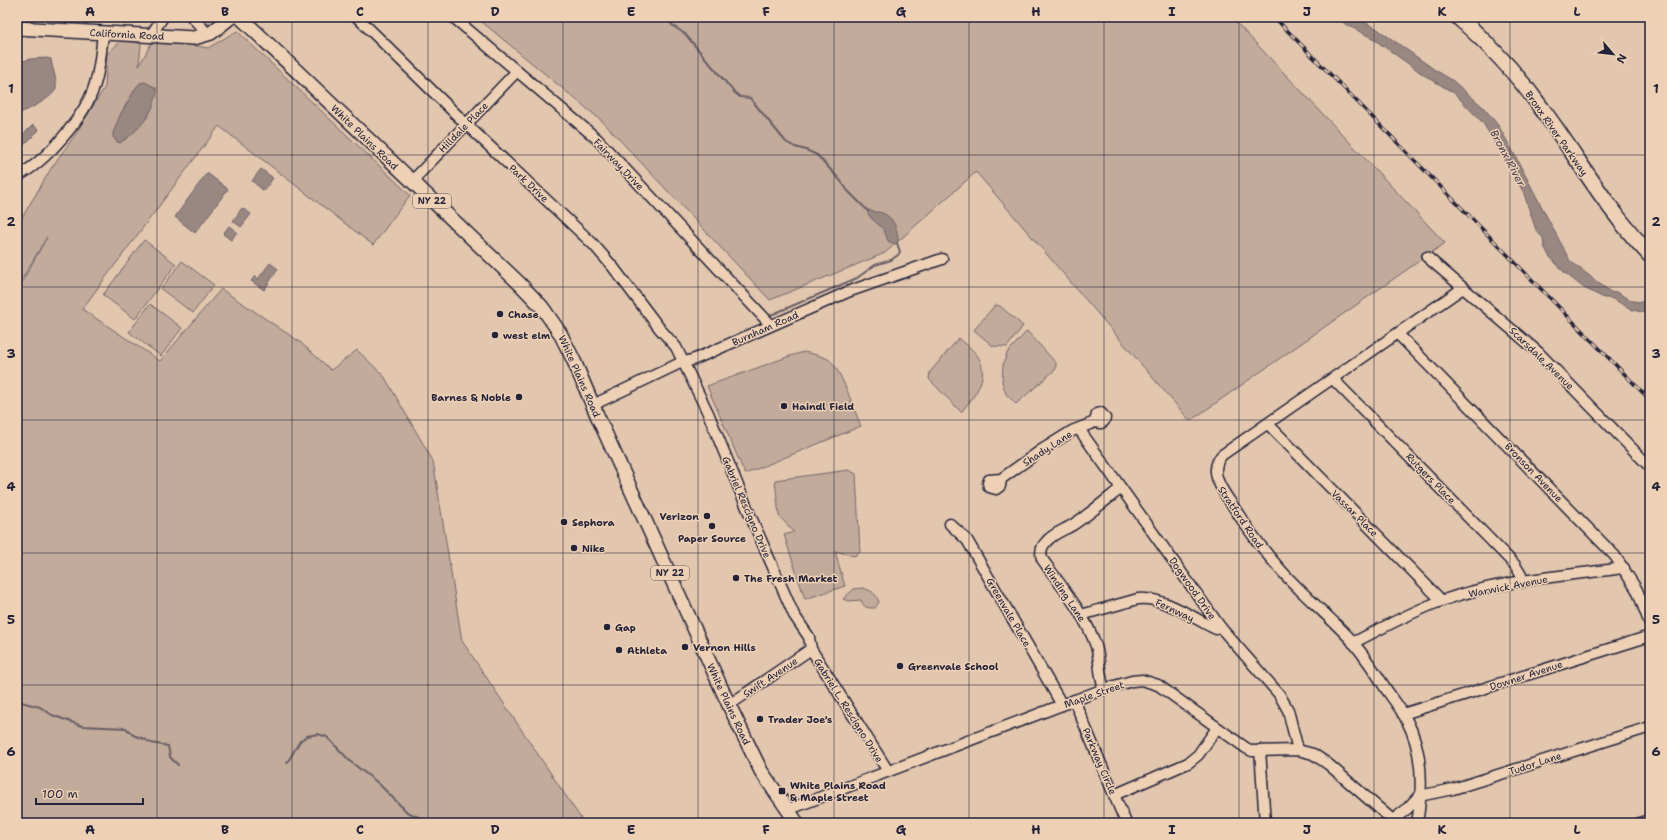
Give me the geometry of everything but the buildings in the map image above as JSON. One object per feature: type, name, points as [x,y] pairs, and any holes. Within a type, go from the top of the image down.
[{"type":"highway","name":"Bronx River Parkway","points":[[1458,17],[1496,53],[1526,87],[1557,129],[1608,206],[1650,255]]},
{"type":"highway","name":"Bronx River Parkway","points":[[1470,17],[1497,43],[1531,81],[1562,123],[1617,205],[1650,243]]},
{"type":"main road","name":"California Road","points":[[17,28],[194,38],[208,34],[231,17]]},
{"type":"main road","name":"White Plains Road","points":[[240,17],[520,284],[542,307],[560,333],[580,373],[593,406],[729,705],[761,771],[797,823]]},
{"type":"street","points":[[151,35],[163,17]]},
{"type":"street","points":[[192,17],[208,34]]},
{"type":"street","name":"Park Drive","points":[[357,17],[466,124],[593,244],[613,267],[676,348],[684,363]]},
{"type":"street","name":"Fairway Drive","points":[[453,17],[596,138],[771,325]]},
{"type":"street","points":[[17,176],[45,156],[61,138],[88,101],[99,73],[104,33]]},
{"type":"street","name":"Hilldale Place","points":[[415,185],[418,175],[517,71]]},
{"type":"street","name":"Scarsdale Avenue","points":[[1428,257],[1463,288],[1494,312],[1538,352],[1650,467]]},
{"type":"street","name":"Burnham Road","points":[[593,406],[684,363],[850,291],[942,259]]},
{"type":"street","name":"Stratford Road","points":[[1417,823],[1420,804],[1420,763],[1416,745],[1407,720],[1365,657],[1340,628],[1298,588],[1263,551],[1218,483],[1215,470],[1217,460],[1222,455],[1463,288]]},
{"type":"street","name":"Bronson Avenue","points":[[1398,334],[1607,547],[1624,568],[1637,590],[1650,624]]},
{"type":"street","name":"Gabriel Rescigno Drive","points":[[684,363],[794,615],[809,637],[811,649]]},
{"type":"street","name":"Rutgers Place","points":[[1333,379],[1515,565],[1521,575],[1522,582]]},
{"type":"street","name":"Shady Lane","points":[[1001,479],[1040,451],[1079,429],[1095,422]]},
{"type":"street","name":"Vassar Place","points":[[1268,424],[1442,601]]},
{"type":"street","name":"Dogwood Drive","points":[[1079,429],[1221,628],[1282,698],[1288,710],[1298,750]]},
{"type":"street","name":"Winding Lane","points":[[1104,688],[1100,678],[1099,659],[1096,647],[1081,616],[1040,554],[1041,548],[1054,535],[1075,523],[1121,488]]},
{"type":"street","name":"Greenvale Place","points":[[950,524],[967,540],[1062,705]]},
{"type":"street","name":"Warwick Avenue","points":[[1353,643],[1391,622],[1442,601],[1482,589],[1624,568]]},
{"type":"street","name":"Fernway","points":[[1081,616],[1145,598],[1161,602],[1216,629],[1221,628]]},
{"type":"street","name":"Downer Avenue","points":[[1403,714],[1650,636]]},
{"type":"street","name":"Swift Avenue","points":[[729,705],[811,649]]},
{"type":"street","name":"Gabriel L. Rescigno Drive","points":[[811,649],[888,771]]},
{"type":"street","name":"Maple Street","points":[[787,810],[1104,688],[1132,681],[1149,681],[1165,689],[1246,748],[1252,750],[1298,750],[1313,754],[1394,822]]},
{"type":"street","name":"Parkway Circle","points":[[1074,700],[1126,823]]},
{"type":"street","name":"Tudor Lane","points":[[1420,796],[1453,789],[1650,727]]},
{"type":"street","points":[[1114,794],[1188,763],[1198,755],[1217,728]]},
{"type":"street","points":[[1260,750],[1265,823]]},
{"type":"street","points":[[1394,822],[1420,796]]},
{"type":"street","points":[[1639,823],[1650,820]]},
{"type":"shaded area","points":[[200,17],[219,17],[211,26]]},
{"type":"shaded area","points":[[476,17],[1231,17],[1445,243],[1190,421],[976,172],[885,253],[770,300],[602,121]]},
{"type":"shaded area","points":[[237,31],[410,195],[373,245],[219,126],[82,309],[160,361],[221,289],[300,342],[331,370],[357,350],[384,376],[433,461],[462,641],[584,823],[17,823],[17,291],[47,237],[17,287],[17,226],[52,167],[75,135],[105,87],[107,54],[124,38],[141,44],[139,66],[152,42],[168,41],[208,48]]},
{"type":"shaded area","points":[[144,240],[176,264],[135,319],[103,295]]},
{"type":"shaded area","points":[[182,261],[214,285],[193,313],[161,289]]},
{"type":"shaded area","points":[[150,304],[182,328],[161,356],[129,332]]},
{"type":"shaded area","points":[[995,305],[1000,306],[1023,326],[1007,347],[993,346],[974,330]]},
{"type":"shaded area","points":[[1027,331],[1056,363],[1056,369],[1016,404],[1006,394],[1002,382],[1003,365],[1007,353]]},
{"type":"shaded area","points":[[959,338],[977,355],[981,363],[982,371],[980,385],[961,412],[929,379],[930,372]]},
{"type":"shaded area","name":"Haindl Field","points":[[804,352],[828,359],[833,364],[847,390],[861,426],[745,474],[707,386]]},
{"type":"shaded area","points":[[849,470],[856,474],[860,552],[854,556],[835,551],[845,586],[805,599],[784,535],[794,532],[779,516],[775,480]]},
{"type":"shaded area","points":[[862,588],[875,594],[879,602],[875,608],[866,607],[863,605],[861,600],[848,601],[843,599],[854,589]]},
{"type":"water","name":"Bronx River","points":[[1337,17],[1354,17],[1376,28],[1435,70],[1452,80],[1483,107],[1498,125],[1511,148],[1570,261],[1612,293],[1616,292],[1633,301],[1650,303],[1650,314],[1633,310],[1611,298],[1604,298],[1584,288],[1565,273],[1549,256],[1544,246],[1543,238],[1536,230],[1523,191],[1483,123],[1454,93],[1424,75],[1372,38],[1345,24]]},
{"type":"water","points":[[30,59],[51,59],[56,80],[56,88],[54,92],[40,103],[17,114],[17,63]]},
{"type":"water","points":[[145,82],[156,88],[157,91],[151,111],[138,129],[120,143],[117,142],[113,137],[113,133],[121,113],[137,86],[140,83]]},
{"type":"water","points":[[33,125],[39,130],[23,146],[17,140]]},
{"type":"water","points":[[261,169],[273,178],[264,191],[252,181]]},
{"type":"water","points":[[207,173],[228,189],[195,233],[175,217]]},
{"type":"water","points":[[242,208],[251,214],[241,227],[233,221]]},
{"type":"water","points":[[869,210],[883,213],[891,219],[896,227],[898,236],[898,241],[895,244],[888,241],[883,229],[870,216],[867,211]]},
{"type":"water","points":[[229,226],[237,232],[231,240],[223,234]]},
{"type":"water","points":[[270,263],[278,269],[264,290],[251,281],[255,276],[258,279]]},
{"type":"waterway","points":[[667,17],[672,25],[685,34],[734,92],[740,97],[750,98],[786,142],[817,155],[848,191],[868,211]]},
{"type":"waterway","points":[[771,315],[857,278],[875,265],[891,260],[900,252],[897,243]]},
{"type":"waterway","points":[[17,701],[40,707],[52,715],[82,726],[126,728],[133,735],[151,743],[168,746],[170,757],[178,765]]},
{"type":"waterway","points":[[287,763],[300,741],[307,736],[318,734],[327,737],[351,762],[378,783],[407,812],[432,823]]},
{"type":"railway","points":[[1274,17],[1650,400]]},
{"type":"place","name":"Chase","points":[[500,314]]},
{"type":"place","name":"west elm","points":[[495,335]]},
{"type":"place","name":"Barnes & Noble","points":[[519,397]]},
{"type":"place","name":"Haindl Field","points":[[784,406]]},
{"type":"place","name":"Verizon","points":[[707,516]]},
{"type":"place","name":"Sephora","points":[[564,522]]},
{"type":"place","name":"Paper Source","points":[[712,526]]},
{"type":"place","name":"Nike","points":[[574,548]]},
{"type":"place","name":"The Fresh Market","points":[[736,578]]},
{"type":"place","name":"Gap","points":[[607,627]]},
{"type":"place","name":"Vernon Hills","points":[[685,647]]},
{"type":"place","name":"Athleta","points":[[619,650]]},
{"type":"place","name":"Greenvale School","points":[[900,666]]},
{"type":"place","name":"Trader Joe's","points":[[760,719]]},
{"type":"place","name":"White Plains Road & Maple Street","points":[[782,791]]}]
